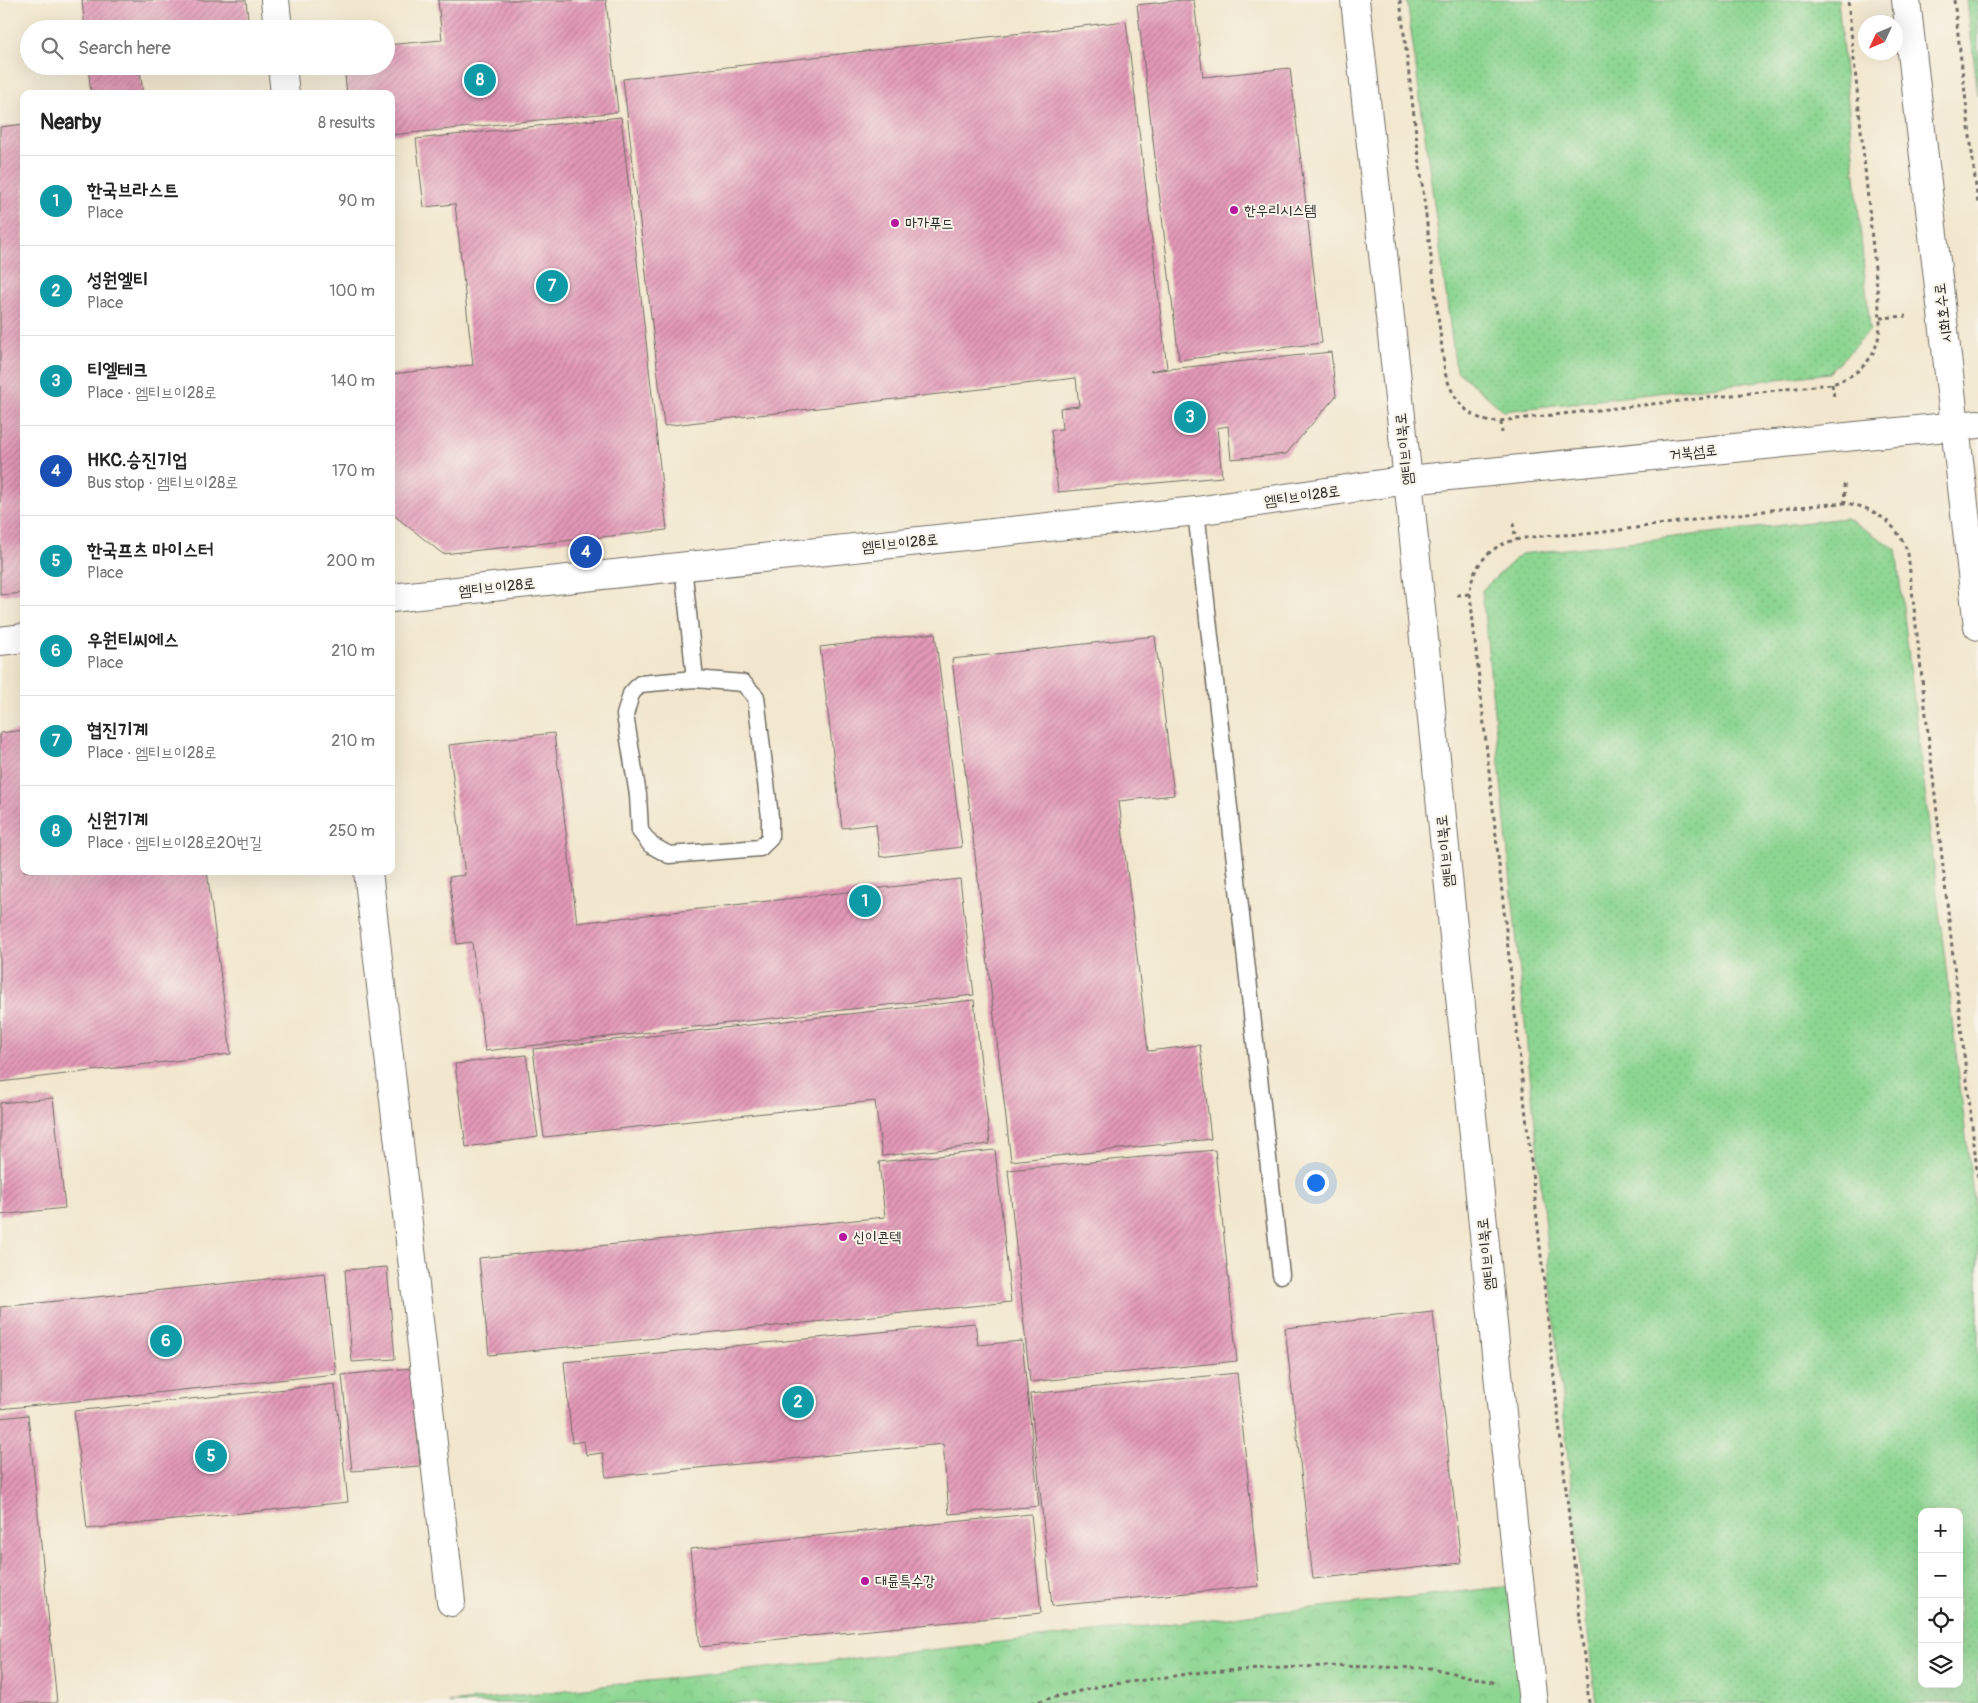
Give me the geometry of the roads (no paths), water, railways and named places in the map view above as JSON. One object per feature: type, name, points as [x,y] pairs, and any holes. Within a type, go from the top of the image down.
[{"type":"street","points":[[275,0],[277,20]]},
{"type":"street","name":"엠티브이북로","points":[[1355,0],[1408,480],[1532,1697]]},
{"type":"street","name":"시화호수로","points":[[1906,0],[1967,425],[1978,626]]},
{"type":"street","points":[[283,75],[285,90]]},
{"type":"street","name":"거북섬로","points":[[1408,480],[1967,425]]},
{"type":"street","name":"엠티브이28로","points":[[395,598],[1196,511],[1408,480]]},
{"type":"street","points":[[0,641],[20,638]]},
{"type":"street","points":[[368,875],[451,1602]]},
{"type":"lane","points":[[1196,511],[1282,1275]]},
{"type":"lane","points":[[683,566],[695,679]]},
{"type":"lane","points":[[695,679],[743,683],[756,697],[770,817],[770,838],[760,848],[669,856],[651,845],[640,831],[638,794],[625,715],[631,694],[640,684],[695,679]]},
{"type":"place","name":"신원기계","points":[[480,80]]},
{"type":"place","name":"한우리시스템","points":[[1234,210]]},
{"type":"place","name":"마가푸드","points":[[895,223]]},
{"type":"place","name":"협진기계","points":[[552,286]]},
{"type":"place","name":"티엘테크","points":[[1190,417]]},
{"type":"place","name":"HKC.승진기업","points":[[586,552]]},
{"type":"place","name":"한국브라스트","points":[[865,901]]},
{"type":"place","name":"신이콘텍","points":[[843,1237]]},
{"type":"place","name":"우원티씨에스","points":[[166,1341]]},
{"type":"place","name":"성원엘티","points":[[798,1402]]},
{"type":"place","name":"한국프츠 마이스터","points":[[211,1456]]},
{"type":"place","name":"대륜특수강","points":[[865,1581]]}]
